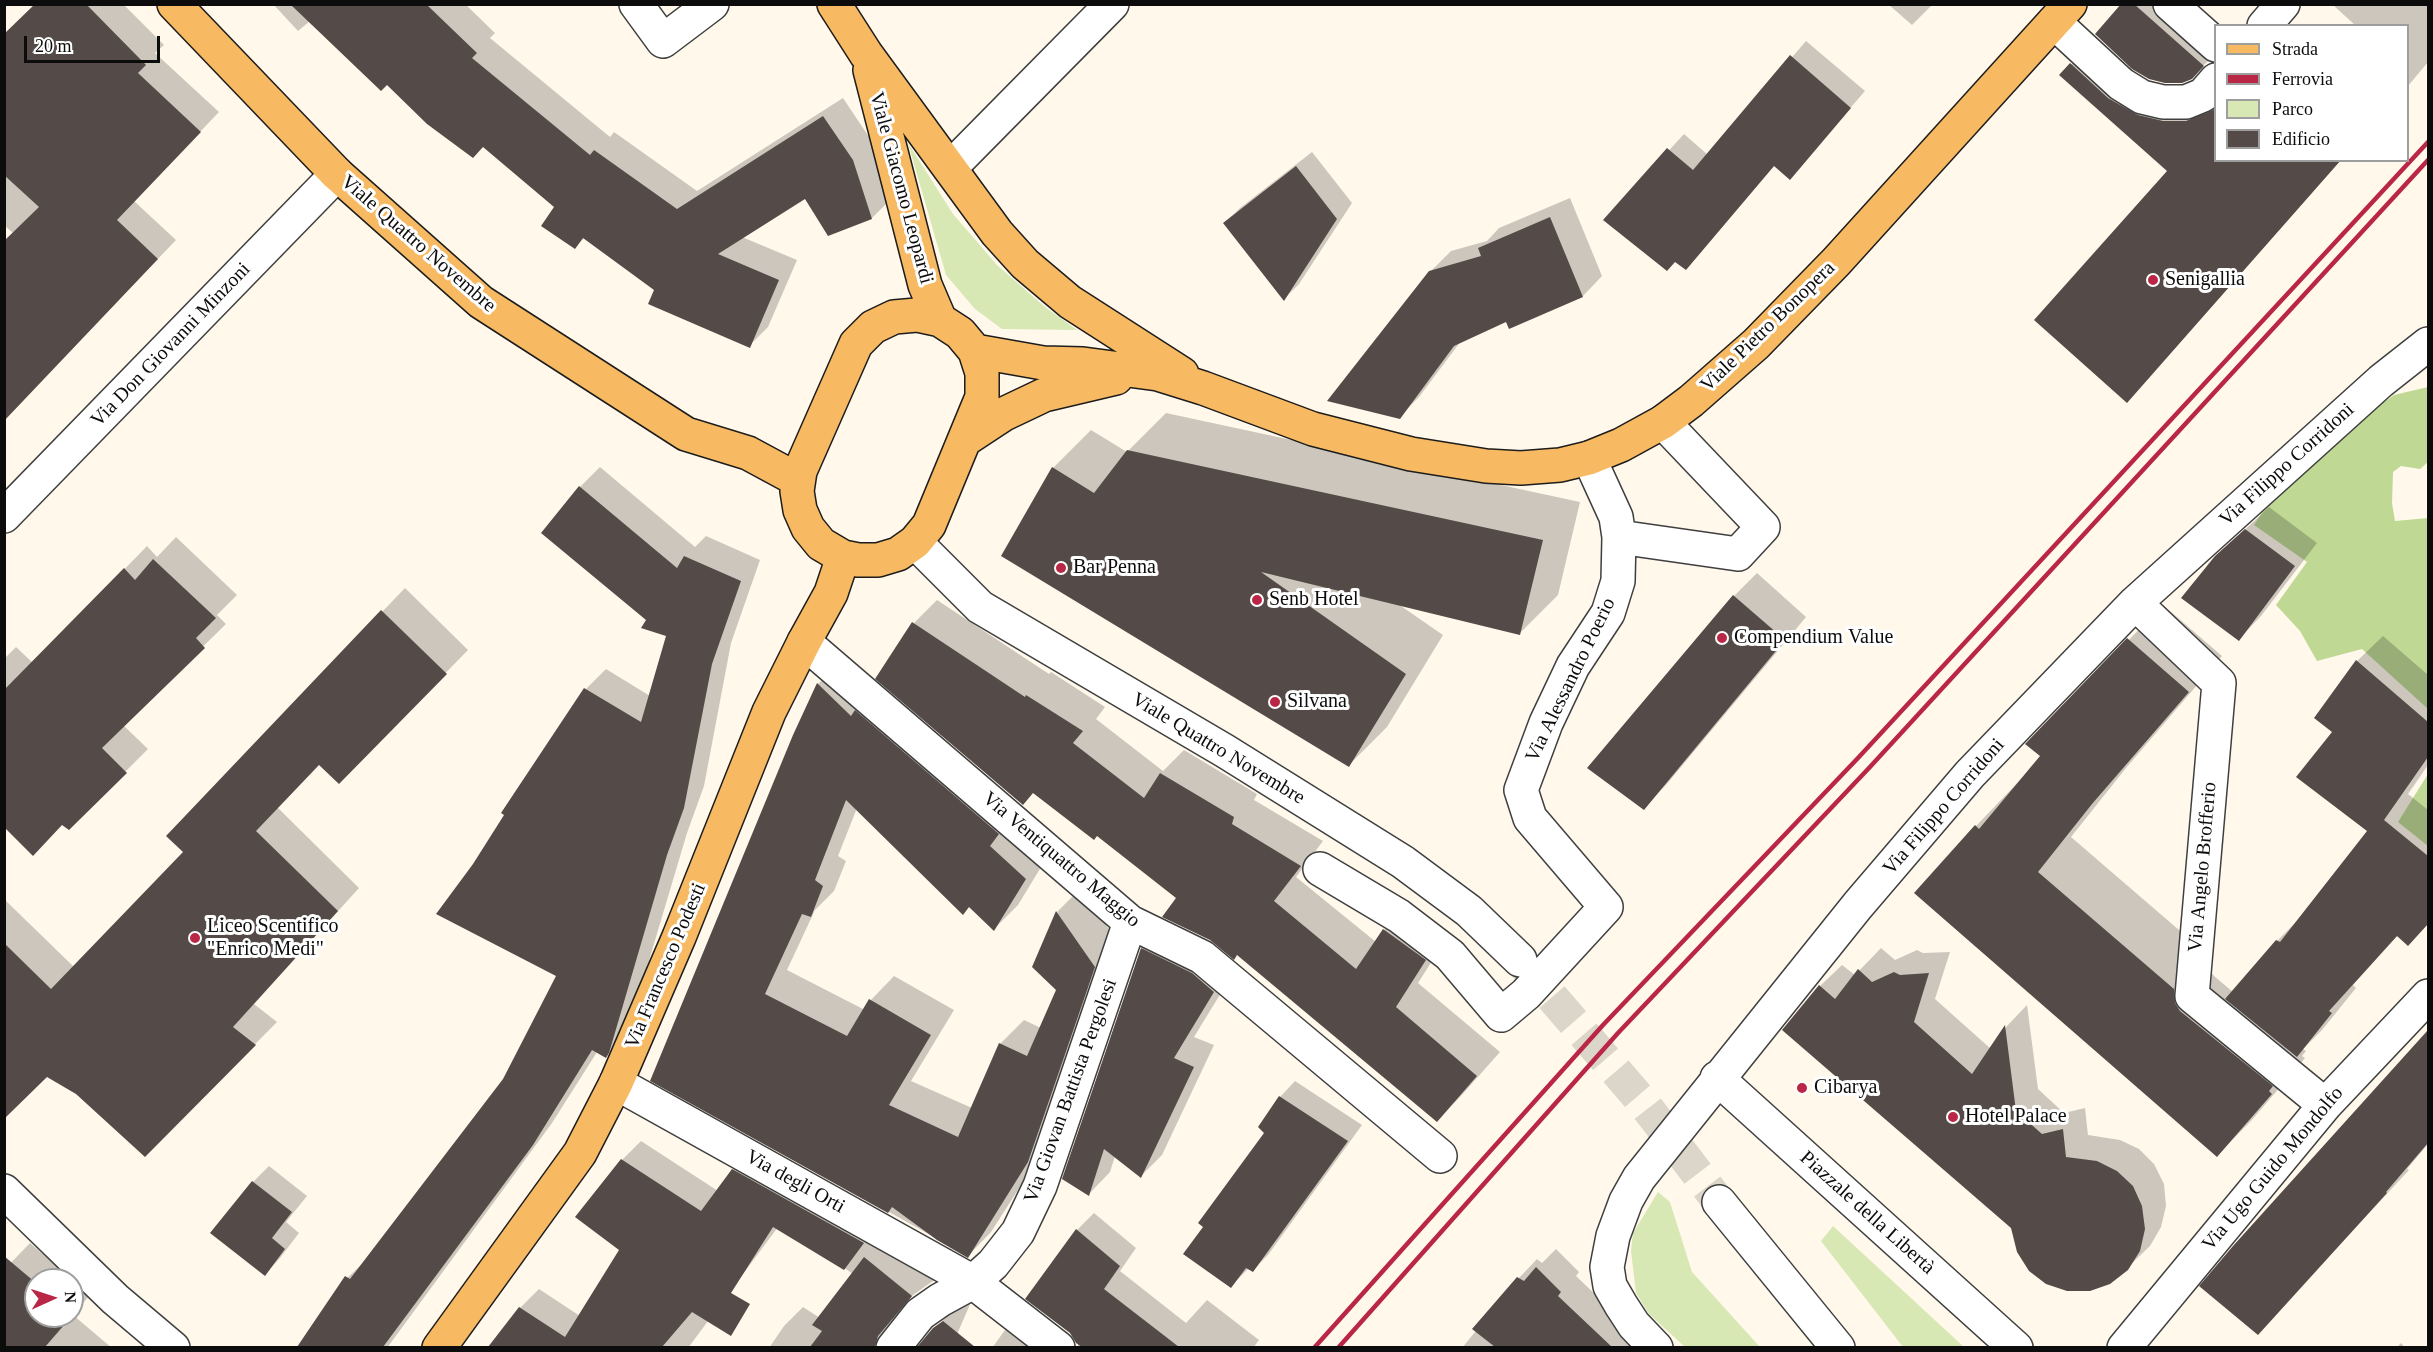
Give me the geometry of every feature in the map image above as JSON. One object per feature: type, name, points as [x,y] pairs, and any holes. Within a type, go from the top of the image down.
[{"type":"main road","name":"Viale Quattro Novembre","points":[[174,4],[337,174],[481,302],[686,434],[748,453],[798,480]]},
{"type":"main road","name":"Viale Giacomo Leopardi","points":[[834,4],[866,54],[950,168]]},
{"type":"main road","name":"Viale Pietro Bonopera","points":[[975,351],[1043,363],[1083,364],[1144,372],[1203,388],[1312,429],[1411,454],[1486,466],[1521,468],[1560,465],[1589,458],[1621,445],[1663,422],[1707,388],[1788,314],[2062,13]]},
{"type":"main road","name":"Viale Giacomo Leopardi","points":[[866,54],[925,285],[940,320]]},
{"type":"main road","name":"Viale Pietro Bonopera","points":[[950,168],[997,233],[1025,264],[1070,302],[1203,388]]},
{"type":"main road","points":[[918,315],[940,320],[960,333],[975,351],[982,373],[982,397],[966,440],[928,525],[915,542],[898,554],[878,560],[843,557],[821,544],[808,528],[800,510],[798,480],[856,344],[873,327],[894,317],[918,315]]},
{"type":"main road","name":"Viale Pietro Bonopera","points":[[966,440],[1004,414],[1044,395],[1144,372]]},
{"type":"main road","name":"Via Francesco Podesti","points":[[439,1347],[580,1152],[616,1083],[679,937],[770,712],[831,592],[843,557]]},
{"type":"street","points":[[636,4],[663,41],[712,4]]},
{"type":"street","points":[[950,168],[1112,4]]},
{"type":"street","points":[[2170,4],[2214,43]]},
{"type":"street","points":[[2266,24],[2283,4]]},
{"type":"street","points":[[2062,13],[2121,84],[2142,97],[2163,102],[2186,102],[2203,95],[2214,82]]},
{"type":"street","name":"Via Don Giovanni Minzoni","points":[[4,516],[337,174]]},
{"type":"street","name":"Via Filippo Corridoni","points":[[1656,1347],[1634,1324],[1610,1286],[1607,1267],[1613,1236],[1626,1202],[1639,1178],[1858,905],[1970,774],[2135,603],[2381,381],[2428,344]]},
{"type":"street","points":[[1619,537],[1738,554],[1763,527],[1663,422]]},
{"type":"street","name":"Via Alessandro Poerio","points":[[1320,869],[1399,916],[1450,955],[1502,1015],[1526,994],[1606,907],[1530,818],[1521,790],[1546,723],[1573,666],[1608,613],[1618,581],[1619,537],[1616,517],[1589,458]]},
{"type":"street","name":"Viale Quattro Novembre","points":[[915,542],[980,607],[1225,751],[1403,862],[1469,911],[1520,960]]},
{"type":"street","name":"Via Angelo Brofferio","points":[[2135,603],[2219,683],[2192,996],[2325,1105]]},
{"type":"street","name":"Via Ventiquattro Maggio","points":[[804,642],[1130,922],[1202,957],[1440,1156]]},
{"type":"street","name":"Via Giovan Battista Pergolesi","points":[[893,1347],[920,1314],[973,1282],[993,1264],[1018,1232],[1040,1186],[1130,922]]},
{"type":"street","name":"Via Ugo Guido Mondolfo","points":[[2124,1347],[2325,1105],[2428,996]]},
{"type":"street","name":"Piazzale della Libertà","points":[[1718,1078],[2016,1347]]},
{"type":"street","name":"Via degli Orti","points":[[616,1083],[973,1282],[1058,1347]]},
{"type":"street","points":[[4,1191],[115,1299],[173,1347]]},
{"type":"street","points":[[1719,1202],[1838,1347]]},
{"type":"green space","points":[[908,143],[953,214],[997,265],[1045,307],[1077,330],[1002,329],[975,309],[946,275]]},
{"type":"green space","points":[[2428,387],[2428,462],[2420,469],[2401,466],[2393,472],[2392,503],[2395,521],[2428,518],[2428,709],[2362,649],[2317,661],[2300,631],[2276,605],[2307,562],[2254,525],[2280,485],[2362,418],[2394,395]]},
{"type":"green space","points":[[2428,774],[2428,846],[2398,822]]},
{"type":"green space","points":[[1658,1192],[1670,1202],[1692,1272],[1760,1347],[1685,1347],[1649,1314],[1636,1293],[1631,1251],[1633,1233]]},
{"type":"green space","points":[[1833,1226],[1964,1347],[1903,1347],[1821,1241]]},
{"type":"building","points":[[35,4],[86,4],[146,65],[138,73],[201,132],[117,220],[158,259],[4,421],[4,241],[39,207],[4,175],[4,34]]},
{"type":"building","points":[[290,4],[426,4],[477,53],[472,58],[590,155],[594,150],[677,209],[823,116],[853,160],[872,219],[828,236],[805,199],[718,254],[779,280],[750,348],[648,304],[654,290],[583,238],[575,249],[541,226],[554,207],[483,147],[473,158],[427,124],[387,85],[381,91]]},
{"type":"building","points":[[2121,4],[2134,4],[2204,66],[2192,79],[2182,83],[2165,83],[2149,79],[2132,69],[2095,34]]},
{"type":"building","points":[[1790,55],[1851,108],[1790,180],[1774,166],[1686,270],[1675,262],[1667,271],[1603,220],[1667,148],[1693,170]]},
{"type":"building","name":"Senigallia","points":[[2070,63],[2108,98],[2138,115],[2163,121],[2186,121],[2214,110],[2214,162],[2339,162],[2127,403],[2034,320],[2167,171],[2059,75]]},
{"type":"building","points":[[1296,166],[1337,219],[1284,301],[1223,223]]},
{"type":"building","points":[[1550,217],[1583,297],[1509,329],[1506,322],[1454,346],[1400,419],[1327,401],[1429,271],[1481,256],[1478,248]]},
{"type":"building","points":[[1127,450],[1543,540],[1520,635],[1261,572],[1406,674],[1349,767],[1001,556],[1052,467],[1094,493]]},
{"type":"building","points":[[579,486],[677,568],[684,556],[741,581],[712,664],[684,808],[667,855],[609,1053],[606,1058],[592,1050],[533,1145],[383,1347],[297,1347],[345,1276],[350,1279],[503,1079],[556,976],[436,914],[473,864],[504,815],[501,813],[584,688],[641,722],[666,636],[641,628],[646,620],[541,533]]},
{"type":"building","points":[[2245,529],[2295,566],[2239,641],[2181,598],[2215,556]]},
{"type":"building","points":[[153,559],[216,618],[196,638],[205,648],[102,748],[127,773],[69,830],[62,825],[33,856],[4,827],[4,690],[124,568],[135,580]]},
{"type":"building","points":[[1733,595],[1785,640],[1644,810],[1587,768]]},
{"type":"building","points":[[381,610],[447,674],[339,784],[319,765],[256,831],[338,911],[233,1027],[256,1045],[145,1157],[76,1094],[47,1077],[4,1119],[4,943],[51,989],[183,852],[166,836]]},
{"type":"building","points":[[912,622],[1025,697],[1026,695],[1083,731],[1073,743],[1144,798],[1160,773],[1234,817],[1232,824],[1301,866],[1274,901],[1356,969],[1383,929],[1426,960],[1396,1007],[1477,1076],[1437,1122],[1237,955],[1234,960],[1210,940],[1162,917],[1176,898],[1097,836],[1094,840],[1033,793],[1023,805],[875,679]]},
{"type":"building","points":[[2127,638],[2189,692],[2092,804],[2038,872],[2174,989],[2175,1003],[2180,1011],[2273,1086],[2269,1091],[2272,1094],[2217,1157],[1914,893],[1975,825],[1979,829],[2040,756],[2025,744]]},
{"type":"building","points":[[2356,660],[2428,722],[2428,757],[2384,820],[2428,856],[2428,924],[2408,946],[2397,936],[2329,1011],[2332,1013],[2297,1057],[2225,999],[2276,940],[2280,942],[2367,831],[2296,777],[2332,732],[2314,718]]},
{"type":"building","points":[[817,683],[851,716],[855,710],[999,834],[990,846],[1026,879],[994,931],[969,907],[963,915],[846,800],[815,880],[823,886],[811,917],[802,914],[765,994],[847,1036],[869,999],[931,1035],[889,1105],[958,1137],[999,1043],[1027,1056],[1056,990],[1032,967],[1056,911],[1095,967],[1028,1162],[968,1258],[937,1240],[892,1207],[888,1213],[650,1081],[793,735]]},
{"type":"building","points":[[1141,948],[1192,973],[1214,992],[1174,1058],[1194,1067],[1141,1178],[1104,1149],[1089,1196],[1062,1179]]},
{"type":"building","points":[[1858,969],[1872,982],[1894,972],[1900,975],[1929,973],[1914,1022],[1972,1074],[2005,1025],[2016,1111],[2042,1134],[2063,1129],[2066,1157],[2097,1161],[2117,1171],[2133,1186],[2142,1206],[2145,1229],[2140,1251],[2128,1270],[2110,1284],[2090,1291],[2067,1291],[2046,1284],[2029,1271],[2017,1252],[2011,1228],[1782,1030],[1819,985],[1835,999]]},
{"type":"building","points":[[2428,1030],[2428,1143],[2387,1193],[2258,1335],[2199,1286]]},
{"type":"building","points":[[1279,1096],[1348,1141],[1253,1272],[1246,1268],[1231,1288],[1183,1254],[1203,1227],[1198,1223],[1264,1133],[1258,1127]]},
{"type":"building","points":[[621,1159],[701,1211],[732,1169],[864,1243],[844,1270],[773,1227],[731,1293],[750,1304],[731,1336],[692,1312],[662,1347],[488,1347],[519,1307],[565,1337],[619,1250],[575,1217]]},
{"type":"building","points":[[252,1181],[292,1212],[272,1238],[285,1249],[265,1276],[210,1233]]},
{"type":"building","points":[[1076,1229],[1120,1266],[1104,1289],[1179,1347],[1082,1347],[1076,1343],[1070,1333],[1025,1299]]},
{"type":"building","points":[[4,1256],[24,1273],[24,1328],[62,1328],[45,1347],[4,1347]]},
{"type":"building","points":[[864,1257],[912,1296],[878,1336],[875,1347],[810,1347],[822,1331],[812,1325]]},
{"type":"building","points":[[1536,1267],[1561,1292],[1558,1296],[1612,1347],[1495,1347],[1472,1329],[1517,1277],[1524,1281]]},
{"type":"building","points":[[943,1321],[975,1347],[917,1347],[933,1328]]},
{"type":"tunnel","points":[[1520,960],[1645,1105],[1719,1202]]},
{"type":"railway","points":[[1314,1348],[1603,1025],[1858,758],[2428,142]]},
{"type":"railway","points":[[1338,1348],[1618,1033],[1869,768],[2428,160]]},
{"type":"place","name":"Senigallia","points":[[2153,280]]},
{"type":"place","name":"Bar Penna","points":[[1061,568]]},
{"type":"place","name":"Senb Hotel","points":[[1257,600]]},
{"type":"place","name":"Compendium Value","points":[[1722,638]]},
{"type":"place","name":"Silvana","points":[[1275,702]]},
{"type":"place","name":"Liceo Scentifico \"Enrico Medi\"","points":[[195,938]]},
{"type":"place","name":"Cibarya","points":[[1802,1088]]},
{"type":"place","name":"Hotel Palace","points":[[1953,1117]]}]
